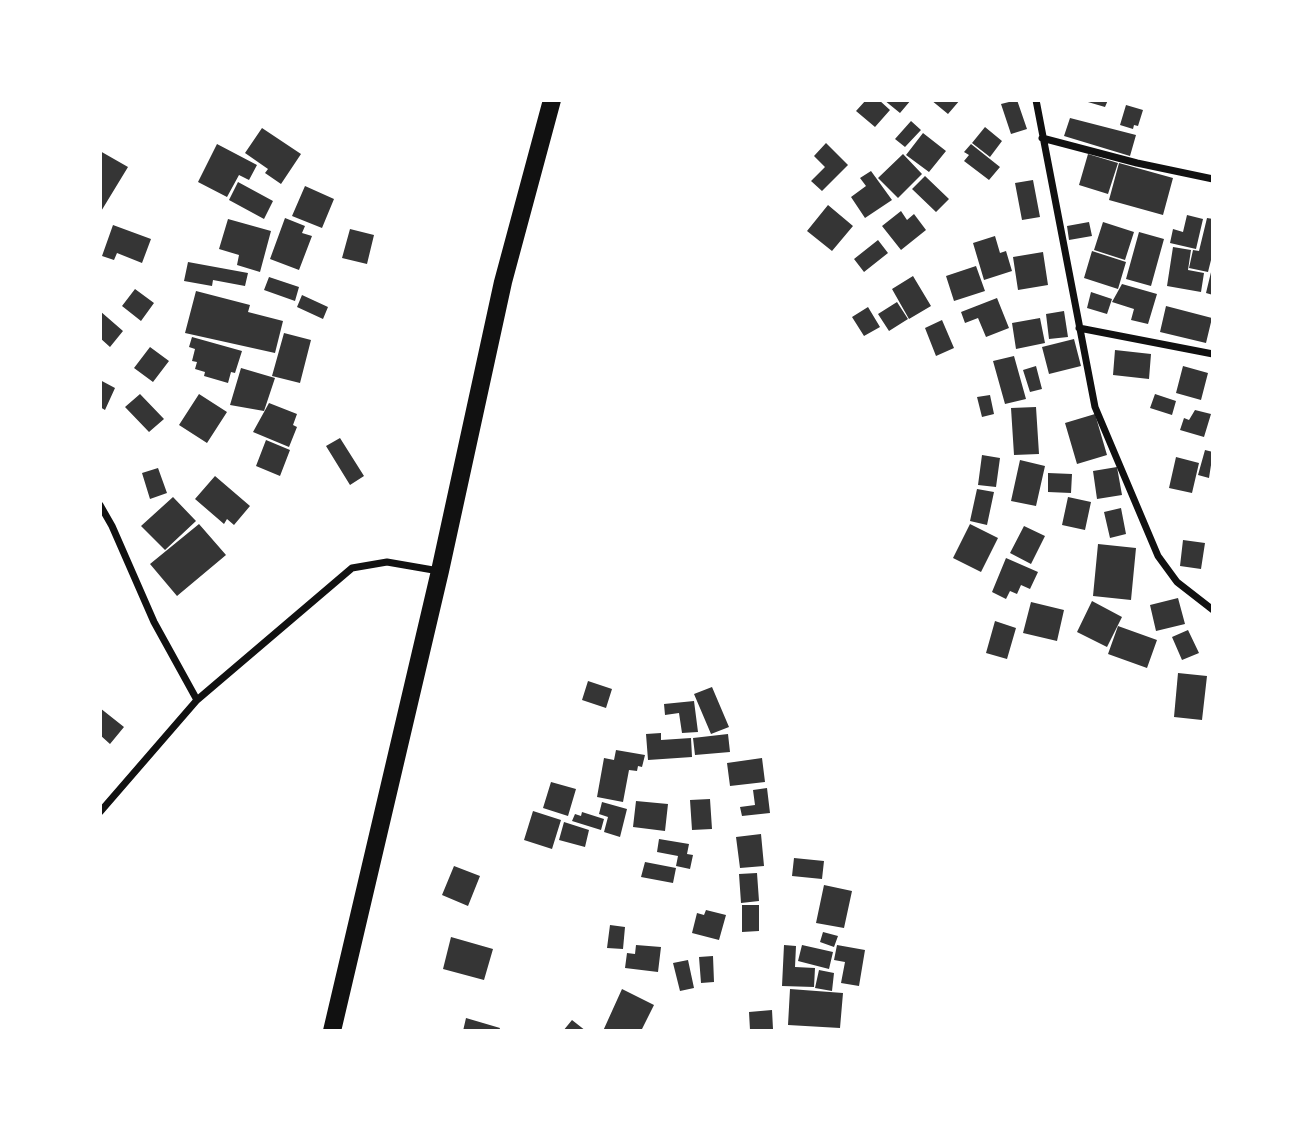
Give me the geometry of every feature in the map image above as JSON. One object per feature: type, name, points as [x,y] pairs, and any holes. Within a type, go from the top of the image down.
[{"type":"main road","points":[[332,1031],[440,571],[503,282],[552,100]]},
{"type":"street","points":[[1036,100],[1095,407],[1158,556],[1177,582],[1213,610]]},
{"type":"street","points":[[1042,138],[1137,163],[1213,179]]},
{"type":"street","points":[[1079,328],[1213,354]]},
{"type":"street","points":[[100,505],[154,622],[197,700]]},
{"type":"street","points":[[100,812],[197,700],[352,568],[387,562],[440,571]]},
{"type":"building","points":[[866,100],[879,100],[890,110],[875,127],[856,111]]},
{"type":"building","points":[[884,100],[911,100],[900,113]]},
{"type":"building","points":[[931,100],[960,100],[948,114]]},
{"type":"building","points":[[1017,100],[1027,129],[1011,134],[1001,104]]},
{"type":"building","points":[[1081,100],[1108,100],[1105,107]]},
{"type":"building","points":[[1126,105],[1143,110],[1138,126],[1134,125],[1133,129],[1120,125]]},
{"type":"building","points":[[1070,118],[1136,135],[1130,156],[1064,136]]},
{"type":"building","points":[[911,121],[921,130],[905,147],[895,139]]},
{"type":"building","points":[[985,127],[1002,141],[990,157],[972,143]]},
{"type":"building","points":[[262,128],[301,154],[281,184],[265,173],[268,169],[245,153]]},
{"type":"building","points":[[923,133],[946,151],[929,172],[906,155]]},
{"type":"building","points":[[826,143],[848,165],[822,191],[811,181],[825,167],[814,156]]},
{"type":"building","points":[[217,144],[257,165],[249,180],[239,175],[227,197],[198,182]]},
{"type":"building","points":[[971,144],[1000,167],[989,180],[964,161],[969,155],[964,152]]},
{"type":"building","points":[[100,151],[128,167],[100,213]]},
{"type":"building","points":[[903,154],[922,174],[898,198],[878,178]]},
{"type":"building","points":[[1088,154],[1118,163],[1108,194],[1079,185]]},
{"type":"building","points":[[1119,163],[1173,178],[1163,215],[1109,200]]},
{"type":"building","points":[[871,171],[892,200],[865,218],[851,197],[866,186],[860,178]]},
{"type":"building","points":[[925,176],[949,199],[936,212],[912,189]]},
{"type":"building","points":[[1033,180],[1040,217],[1022,220],[1015,183]]},
{"type":"building","points":[[238,182],[273,201],[264,219],[229,200]]},
{"type":"building","points":[[305,186],[334,199],[322,228],[292,216]]},
{"type":"building","points":[[828,205],[853,226],[832,251],[807,231]]},
{"type":"building","points":[[901,211],[907,220],[914,214],[926,230],[901,250],[882,226]]},
{"type":"building","points":[[1187,215],[1203,219],[1196,249],[1170,243],[1173,229],[1183,232]]},
{"type":"building","points":[[285,218],[305,226],[302,233],[312,236],[299,270],[270,259]]},
{"type":"building","points":[[1207,218],[1213,219],[1213,252],[1208,272],[1189,268],[1193,250],[1199,251]]},
{"type":"building","points":[[228,219],[271,231],[260,272],[237,265],[239,255],[219,249]]},
{"type":"building","points":[[1089,222],[1092,236],[1069,240],[1067,226]]},
{"type":"building","points":[[1103,222],[1134,232],[1125,260],[1094,250]]},
{"type":"building","points":[[113,225],[151,239],[142,263],[117,253],[114,260],[102,256]]},
{"type":"building","points":[[350,229],[374,235],[367,264],[342,258]]},
{"type":"building","points":[[1139,232],[1164,239],[1151,286],[1126,279]]},
{"type":"building","points":[[995,236],[1000,253],[1006,251],[1012,271],[984,280],[973,243]]},
{"type":"building","points":[[878,240],[888,253],[864,272],[854,259]]},
{"type":"building","points":[[1173,247],[1191,250],[1188,270],[1204,273],[1201,292],[1167,286]]},
{"type":"building","points":[[1092,251],[1126,262],[1118,289],[1084,278]]},
{"type":"building","points":[[1043,252],[1048,285],[1018,290],[1013,257]]},
{"type":"building","points":[[188,262],[248,273],[245,286],[213,280],[212,286],[184,281]]},
{"type":"building","points":[[976,266],[985,291],[954,301],[946,276]]},
{"type":"building","points":[[1213,268],[1213,295],[1206,293]]},
{"type":"building","points":[[913,276],[931,306],[909,319],[892,289]]},
{"type":"building","points":[[269,277],[299,287],[295,301],[264,290]]},
{"type":"building","points":[[1122,284],[1157,294],[1148,324],[1131,320],[1134,309],[1112,302]]},
{"type":"building","points":[[135,289],[154,303],[141,321],[122,306]]},
{"type":"building","points":[[196,291],[250,305],[248,312],[283,321],[275,353],[185,333]]},
{"type":"building","points":[[1091,292],[1112,299],[1107,314],[1087,308]]},
{"type":"building","points":[[302,295],[328,307],[323,319],[297,307]]},
{"type":"building","points":[[997,298],[1009,328],[986,337],[978,318],[965,323],[961,312]]},
{"type":"building","points":[[897,302],[908,319],[889,331],[878,314]]},
{"type":"building","points":[[1166,306],[1212,318],[1206,343],[1160,332]]},
{"type":"building","points":[[868,307],[880,327],[864,336],[852,317]]},
{"type":"building","points":[[100,311],[123,331],[110,347],[100,338]]},
{"type":"building","points":[[1064,311],[1068,337],[1049,339],[1046,314]]},
{"type":"building","points":[[1040,318],[1045,343],[1016,349],[1012,323]]},
{"type":"building","points":[[942,320],[954,348],[936,356],[925,328]]},
{"type":"building","points":[[284,333],[311,340],[300,383],[272,376]]},
{"type":"building","points":[[192,337],[242,351],[235,373],[231,372],[228,383],[204,376],[205,372],[195,369],[197,362],[192,361],[195,349],[189,347]]},
{"type":"building","points":[[1074,339],[1081,366],[1049,374],[1042,347]]},
{"type":"building","points":[[150,347],[169,361],[153,382],[134,368]]},
{"type":"building","points":[[1115,350],[1151,354],[1149,379],[1113,375]]},
{"type":"building","points":[[1014,356],[1026,399],[1005,404],[993,361]]},
{"type":"building","points":[[1036,366],[1042,389],[1030,392],[1023,370]]},
{"type":"building","points":[[1183,366],[1208,373],[1201,400],[1176,393]]},
{"type":"building","points":[[241,368],[275,378],[264,411],[230,405]]},
{"type":"building","points":[[100,380],[115,388],[105,410],[100,407]]},
{"type":"building","points":[[140,394],[164,419],[149,432],[125,407]]},
{"type":"building","points":[[199,394],[227,412],[207,443],[179,425]]},
{"type":"building","points":[[1155,394],[1176,401],[1172,415],[1150,408]]},
{"type":"building","points":[[990,395],[994,414],[982,417],[977,397]]},
{"type":"building","points":[[269,403],[297,414],[293,425],[297,427],[289,447],[253,432]]},
{"type":"building","points":[[1036,407],[1039,454],[1014,455],[1011,408]]},
{"type":"building","points":[[1195,410],[1211,414],[1204,437],[1180,430],[1184,418],[1189,420]]},
{"type":"building","points":[[1095,414],[1107,455],[1077,464],[1065,423]]},
{"type":"building","points":[[340,438],[364,476],[350,485],[326,446]]},
{"type":"building","points":[[266,440],[290,450],[280,476],[256,466]]},
{"type":"building","points":[[1205,450],[1213,452],[1209,478],[1198,475]]},
{"type":"building","points":[[982,455],[1000,458],[996,487],[978,485]]},
{"type":"building","points":[[1176,457],[1199,463],[1192,493],[1169,488]]},
{"type":"building","points":[[1020,460],[1045,466],[1036,506],[1011,501]]},
{"type":"building","points":[[1117,467],[1122,495],[1097,499],[1093,471]]},
{"type":"building","points":[[158,468],[167,493],[150,499],[142,473]]},
{"type":"building","points":[[1048,473],[1072,474],[1071,493],[1048,492]]},
{"type":"building","points":[[215,476],[250,506],[234,525],[227,519],[224,524],[195,499]]},
{"type":"building","points":[[977,489],[994,492],[987,525],[970,521]]},
{"type":"building","points":[[173,497],[196,521],[165,550],[141,526]]},
{"type":"building","points":[[1068,497],[1091,502],[1085,530],[1062,525]]},
{"type":"building","points":[[1121,508],[1126,534],[1110,538],[1104,512]]},
{"type":"building","points":[[199,524],[226,555],[177,596],[150,564]]},
{"type":"building","points":[[970,524],[998,538],[981,572],[953,558]]},
{"type":"building","points":[[1024,526],[1045,536],[1031,564],[1010,553]]},
{"type":"building","points":[[1183,540],[1205,543],[1201,569],[1180,566]]},
{"type":"building","points":[[1098,544],[1136,548],[1131,600],[1093,596]]},
{"type":"building","points":[[1006,558],[1038,572],[1030,589],[1021,585],[1017,594],[1010,591],[1006,599],[992,592]]},
{"type":"building","points":[[1178,598],[1185,624],[1156,631],[1150,605]]},
{"type":"building","points":[[1092,601],[1122,617],[1107,647],[1077,632]]},
{"type":"building","points":[[1031,602],[1064,610],[1057,641],[1023,633]]},
{"type":"building","points":[[995,621],[1016,628],[1007,659],[986,653]]},
{"type":"building","points":[[1118,626],[1157,640],[1147,668],[1108,654]]},
{"type":"building","points":[[1188,630],[1199,653],[1182,660],[1172,637]]},
{"type":"building","points":[[1178,673],[1207,676],[1202,720],[1174,717]]},
{"type":"building","points":[[588,681],[612,689],[606,708],[582,700]]},
{"type":"building","points":[[712,687],[729,727],[711,734],[694,694]]},
{"type":"building","points":[[694,701],[698,732],[682,733],[679,713],[665,715],[664,704]]},
{"type":"building","points":[[100,708],[124,727],[110,744],[100,735]]},
{"type":"building","points":[[661,733],[661,740],[691,738],[692,757],[648,760],[646,734]]},
{"type":"building","points":[[728,734],[730,752],[695,755],[693,738]]},
{"type":"building","points":[[616,750],[645,755],[642,767],[638,766],[637,771],[629,770],[623,802],[597,797],[604,758],[614,760]]},
{"type":"building","points":[[762,758],[765,782],[730,786],[727,763]]},
{"type":"building","points":[[551,782],[576,789],[568,816],[543,808]]},
{"type":"building","points":[[767,788],[770,813],[742,816],[740,807],[755,805],[753,790]]},
{"type":"building","points":[[710,799],[712,829],[692,830],[690,800]]},
{"type":"building","points":[[636,801],[668,804],[665,831],[633,827]]},
{"type":"building","points":[[602,802],[627,809],[620,837],[604,832],[608,817],[599,814]]},
{"type":"building","points":[[533,811],[561,820],[552,849],[524,840]]},
{"type":"building","points":[[582,812],[604,819],[601,830],[572,821],[575,814],[581,816]]},
{"type":"building","points":[[564,822],[589,830],[585,847],[559,840]]},
{"type":"building","points":[[761,834],[764,866],[740,868],[736,837]]},
{"type":"building","points":[[659,839],[689,844],[687,854],[693,855],[690,869],[676,866],[678,856],[657,852]]},
{"type":"building","points":[[794,858],[824,861],[822,879],[792,876]]},
{"type":"building","points":[[645,862],[676,868],[673,883],[641,877]]},
{"type":"building","points":[[454,866],[480,876],[468,906],[442,895]]},
{"type":"building","points":[[757,873],[759,901],[741,903],[739,874]]},
{"type":"building","points":[[824,885],[852,891],[844,928],[816,923]]},
{"type":"building","points":[[742,905],[759,905],[759,931],[742,932]]},
{"type":"building","points":[[706,910],[726,915],[719,940],[692,933],[697,913],[704,915]]},
{"type":"building","points":[[610,925],[625,927],[623,949],[607,948]]},
{"type":"building","points":[[823,932],[838,936],[834,947],[820,942]]},
{"type":"building","points":[[451,937],[493,949],[484,980],[443,969]]},
{"type":"building","points":[[636,945],[661,947],[658,972],[625,968],[627,953],[635,954]]},
{"type":"building","points":[[784,945],[796,946],[795,967],[815,968],[814,987],[782,986]]},
{"type":"building","points":[[802,945],[833,952],[829,969],[798,961]]},
{"type":"building","points":[[837,945],[865,950],[859,986],[841,983],[845,962],[834,960]]},
{"type":"building","points":[[713,956],[714,982],[701,983],[699,957]]},
{"type":"building","points":[[688,960],[694,988],[680,991],[673,963]]},
{"type":"building","points":[[819,970],[834,973],[832,991],[815,988]]},
{"type":"building","points":[[622,989],[654,1005],[641,1031],[603,1031]]},
{"type":"building","points":[[790,989],[843,993],[840,1028],[788,1025]]},
{"type":"building","points":[[772,1010],[773,1029],[750,1030],[749,1012]]},
{"type":"building","points":[[466,1018],[500,1028],[499,1031],[463,1031]]},
{"type":"building","points":[[572,1020],[586,1031],[563,1031]]}]
